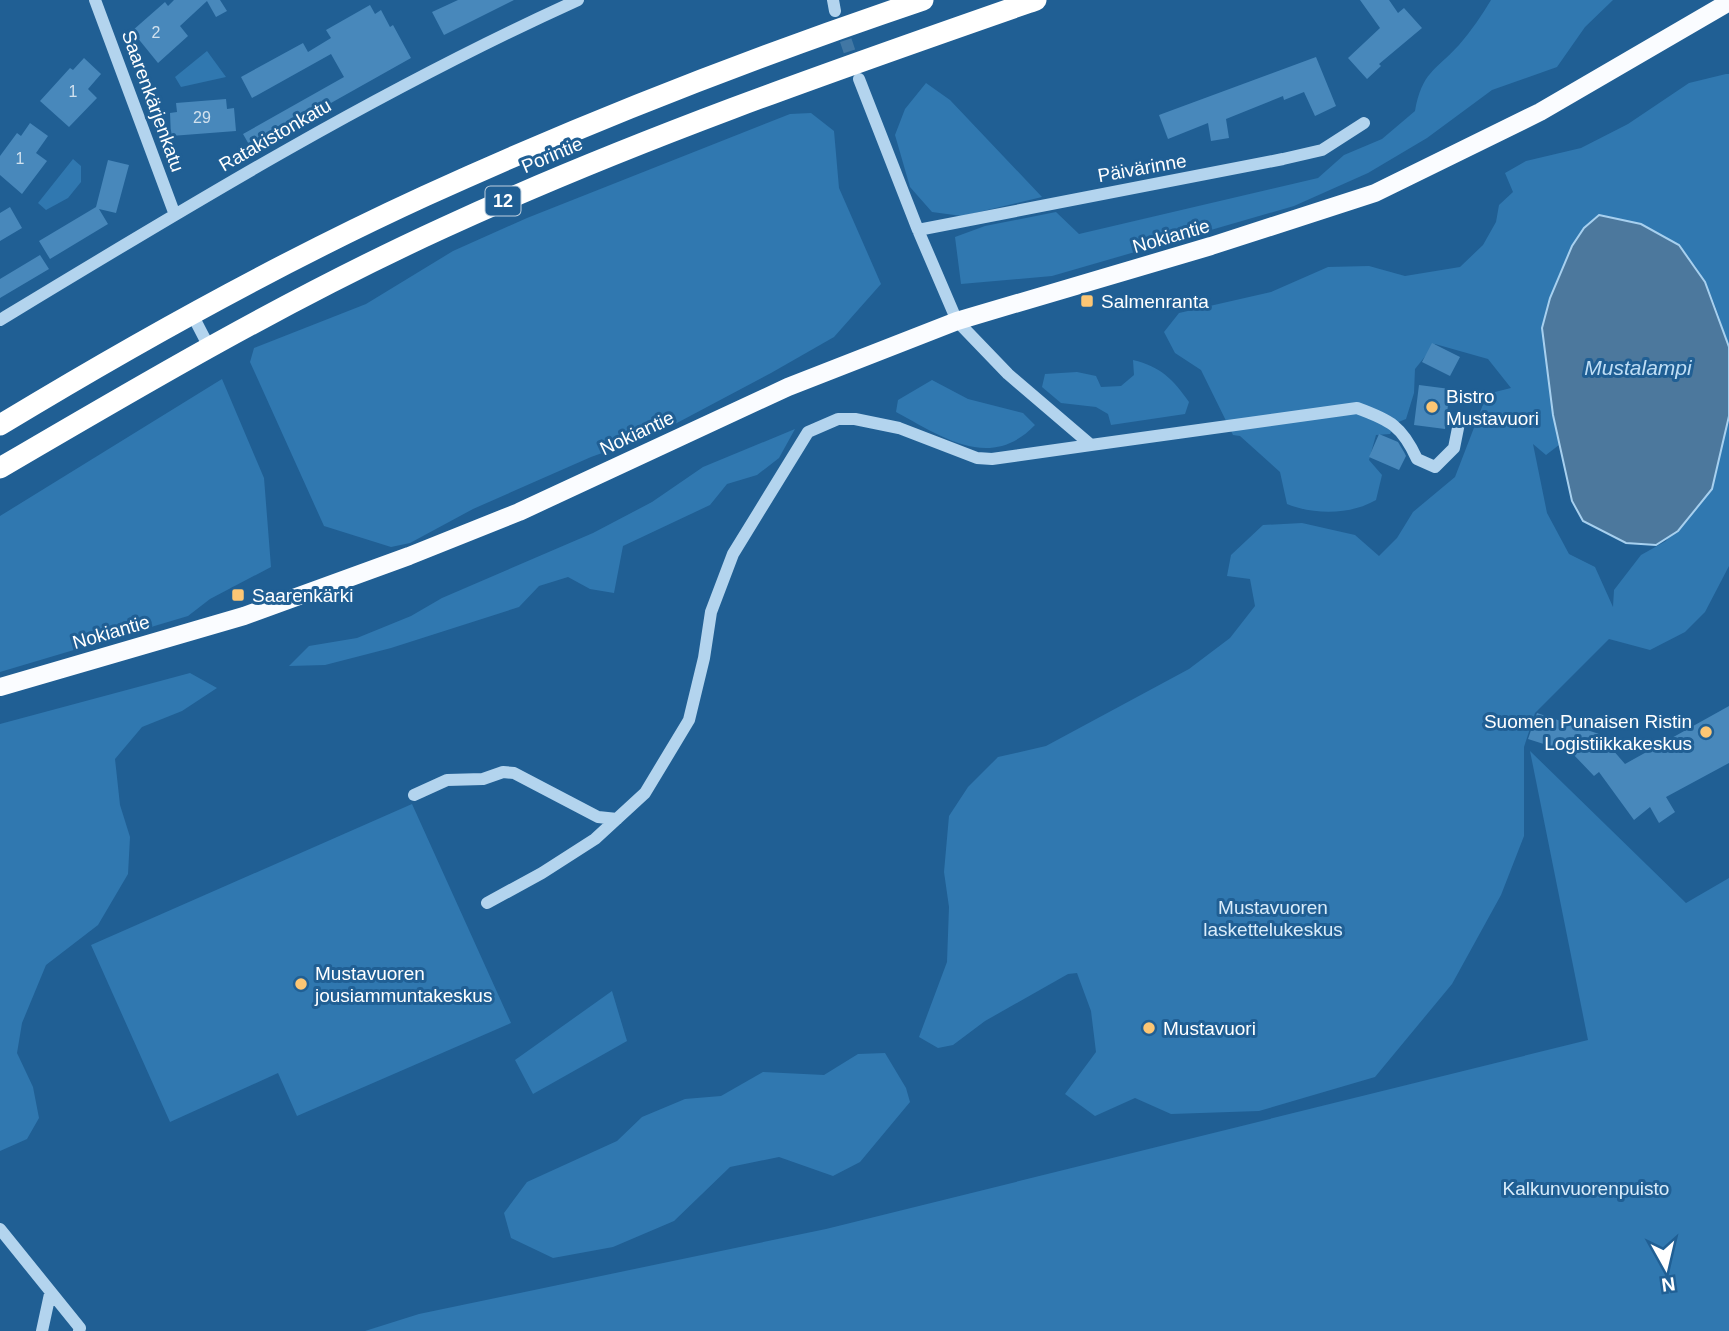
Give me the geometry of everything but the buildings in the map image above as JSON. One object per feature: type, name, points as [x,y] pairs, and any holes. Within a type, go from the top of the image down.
[{"type":"highway","name":"Porintie","points":[[0,425],[192,314],[401,208],[530,150],[742,64],[923,0]]},
{"type":"highway","name":"Porintie","points":[[0,468],[209,347],[441,229],[647,139],[1036,0]]},
{"type":"main road","name":"Nokiantie","points":[[1294,220],[1485,128],[1712,0]]},
{"type":"main road","name":"Nokiantie","points":[[0,687],[244,616],[409,556],[519,512],[788,387],[957,321],[1294,220],[1375,192],[1493,136],[1656,47],[1729,2]]},
{"type":"street","name":"Saarenkärjenkatu","points":[[95,0],[175,215]]},
{"type":"street","name":"Ratakistonkatu","points":[[0,320],[348,116],[519,27],[578,0]]},
{"type":"street","points":[[859,79],[957,321],[1009,374],[1091,445]]},
{"type":"street","name":"Päivärinne","points":[[918,230],[1322,150],[1364,122]]},
{"type":"street","points":[[192,314],[209,347]]},
{"type":"street","points":[[486,903],[542,873],[595,839],[645,793],[689,720],[704,658],[711,612],[733,554],[808,432],[838,419],[855,419],[898,428],[963,453],[992,459],[1357,408],[1387,419],[1406,436],[1417,459],[1435,467],[1454,448],[1460,418]]},
{"type":"street","points":[[414,795],[447,780],[483,779],[503,772],[514,773],[598,817],[617,819]]},
{"type":"street","points":[[0,1229],[79,1331]]},
{"type":"street","points":[[42,1331],[50,1294]]},
{"type":"green space","points":[[1491,0],[1613,0],[1585,27],[1557,67],[1492,90],[1427,138],[1368,173],[1294,206],[1052,276],[961,284],[955,237],[985,226],[1056,212],[1079,234],[1318,178],[1344,155],[1382,139],[1415,111],[1426,80],[1463,40]]},
{"type":"green space","points":[[207,51],[226,77],[181,87],[175,77]]},
{"type":"green space","name":"Mustavuoren laskettelukeskus","points":[[1729,74],[1729,347],[1711,295],[1697,269],[1689,258],[1656,232],[1641,224],[1572,246],[1550,298],[1542,328],[1559,445],[1546,455],[1533,444],[1547,513],[1569,554],[1595,567],[1613,607],[1614,590],[1641,555],[1666,541],[1721,451],[1729,416],[1729,566],[1705,612],[1685,632],[1650,650],[1609,639],[1535,713],[1524,747],[1524,836],[1501,895],[1452,984],[1375,1077],[1259,1111],[1171,1114],[1135,1098],[1095,1116],[1065,1094],[1096,1052],[1091,1011],[1077,973],[1068,974],[985,1021],[953,1045],[938,1048],[919,1037],[947,962],[949,907],[944,872],[949,816],[968,787],[998,757],[1046,746],[1189,669],[1230,638],[1255,606],[1250,579],[1227,576],[1231,555],[1263,525],[1302,523],[1355,535],[1379,556],[1397,538],[1413,512],[1455,477],[1487,394],[1511,388],[1488,359],[1435,344],[1415,369],[1414,393],[1406,419],[1396,423],[1390,434],[1376,435],[1369,460],[1382,475],[1376,500],[1344,511],[1321,512],[1298,508],[1287,504],[1280,472],[1240,436],[1233,435],[1201,370],[1175,353],[1164,332],[1179,313],[1271,292],[1328,267],[1369,266],[1405,276],[1460,267],[1483,245],[1496,222],[1499,205],[1513,192],[1505,173],[1526,161],[1581,148],[1628,124],[1689,83]]},
{"type":"green space","points":[[926,83],[950,100],[1042,197],[962,216],[932,212],[910,187],[895,135],[905,109]]},
{"type":"green space","points":[[811,113],[834,131],[839,188],[881,284],[834,337],[658,433],[591,457],[473,509],[410,543],[391,547],[324,526],[250,362],[254,348],[366,304],[453,251],[527,218],[790,114]]},
{"type":"green space","points":[[73,159],[81,166],[81,182],[68,198],[46,210],[38,203]]},
{"type":"green space","points":[[1133,360],[1159,370],[1172,380],[1189,402],[1185,414],[1111,425],[1108,414],[1096,407],[1061,403],[1042,387],[1045,374],[1077,372],[1096,376],[1101,387],[1121,386],[1134,375]]},
{"type":"green space","points":[[222,379],[264,478],[271,567],[210,599],[188,616],[0,672],[0,516]]},
{"type":"green space","points":[[932,380],[968,399],[1023,413],[1035,425],[1018,439],[1001,446],[983,448],[948,439],[896,412],[898,400]]},
{"type":"green space","points":[[795,429],[779,458],[757,475],[727,484],[710,505],[623,546],[614,593],[590,589],[568,577],[539,586],[519,607],[391,648],[325,665],[289,666],[309,646],[357,638],[411,616],[442,598],[593,533],[652,502],[703,467]]},
{"type":"green space","points":[[190,673],[217,688],[182,711],[142,727],[115,759],[120,805],[130,837],[128,874],[98,925],[46,965],[22,1023],[17,1053],[33,1087],[39,1118],[27,1139],[0,1151],[0,724]]},
{"type":"green space","name":"Kalkunvuorenpuisto","points":[[1530,751],[1686,903],[1729,878],[1729,1331],[365,1331],[419,1314],[826,1229],[1588,1040]]},
{"type":"green space","name":"Mustavuoren jousiammuntakeskus","points":[[412,804],[511,1023],[297,1116],[278,1073],[170,1122],[91,945]]},
{"type":"green space","points":[[612,991],[627,1041],[533,1094],[515,1060]]},
{"type":"green space","points":[[885,1053],[906,1088],[910,1102],[860,1162],[833,1176],[779,1157],[730,1167],[674,1221],[613,1247],[553,1258],[511,1238],[504,1213],[527,1182],[617,1141],[642,1117],[685,1099],[721,1096],[763,1072],[824,1075],[858,1054]]},
{"type":"water","name":"Mustalampi","points":[[1599,215],[1641,224],[1679,245],[1705,282],[1729,347],[1729,416],[1712,489],[1678,531],[1656,545],[1626,543],[1583,521],[1572,501],[1553,415],[1542,328],[1550,298],[1572,246],[1584,228]]},
{"type":"tunnel","points":[[840,23],[855,68]]},
{"type":"place","name":"Salmenranta","points":[[1087,301]]},
{"type":"place","name":"Bistro Mustavuori","points":[[1432,407]]},
{"type":"place","name":"Saarenkärki","points":[[238,595]]},
{"type":"place","name":"Suomen Punaisen Ristin Logistiikkakeskus","points":[[1706,732]]},
{"type":"place","name":"Mustavuoren jousiammuntakeskus","points":[[301,984]]},
{"type":"place","name":"Mustavuori","points":[[1149,1028]]}]
